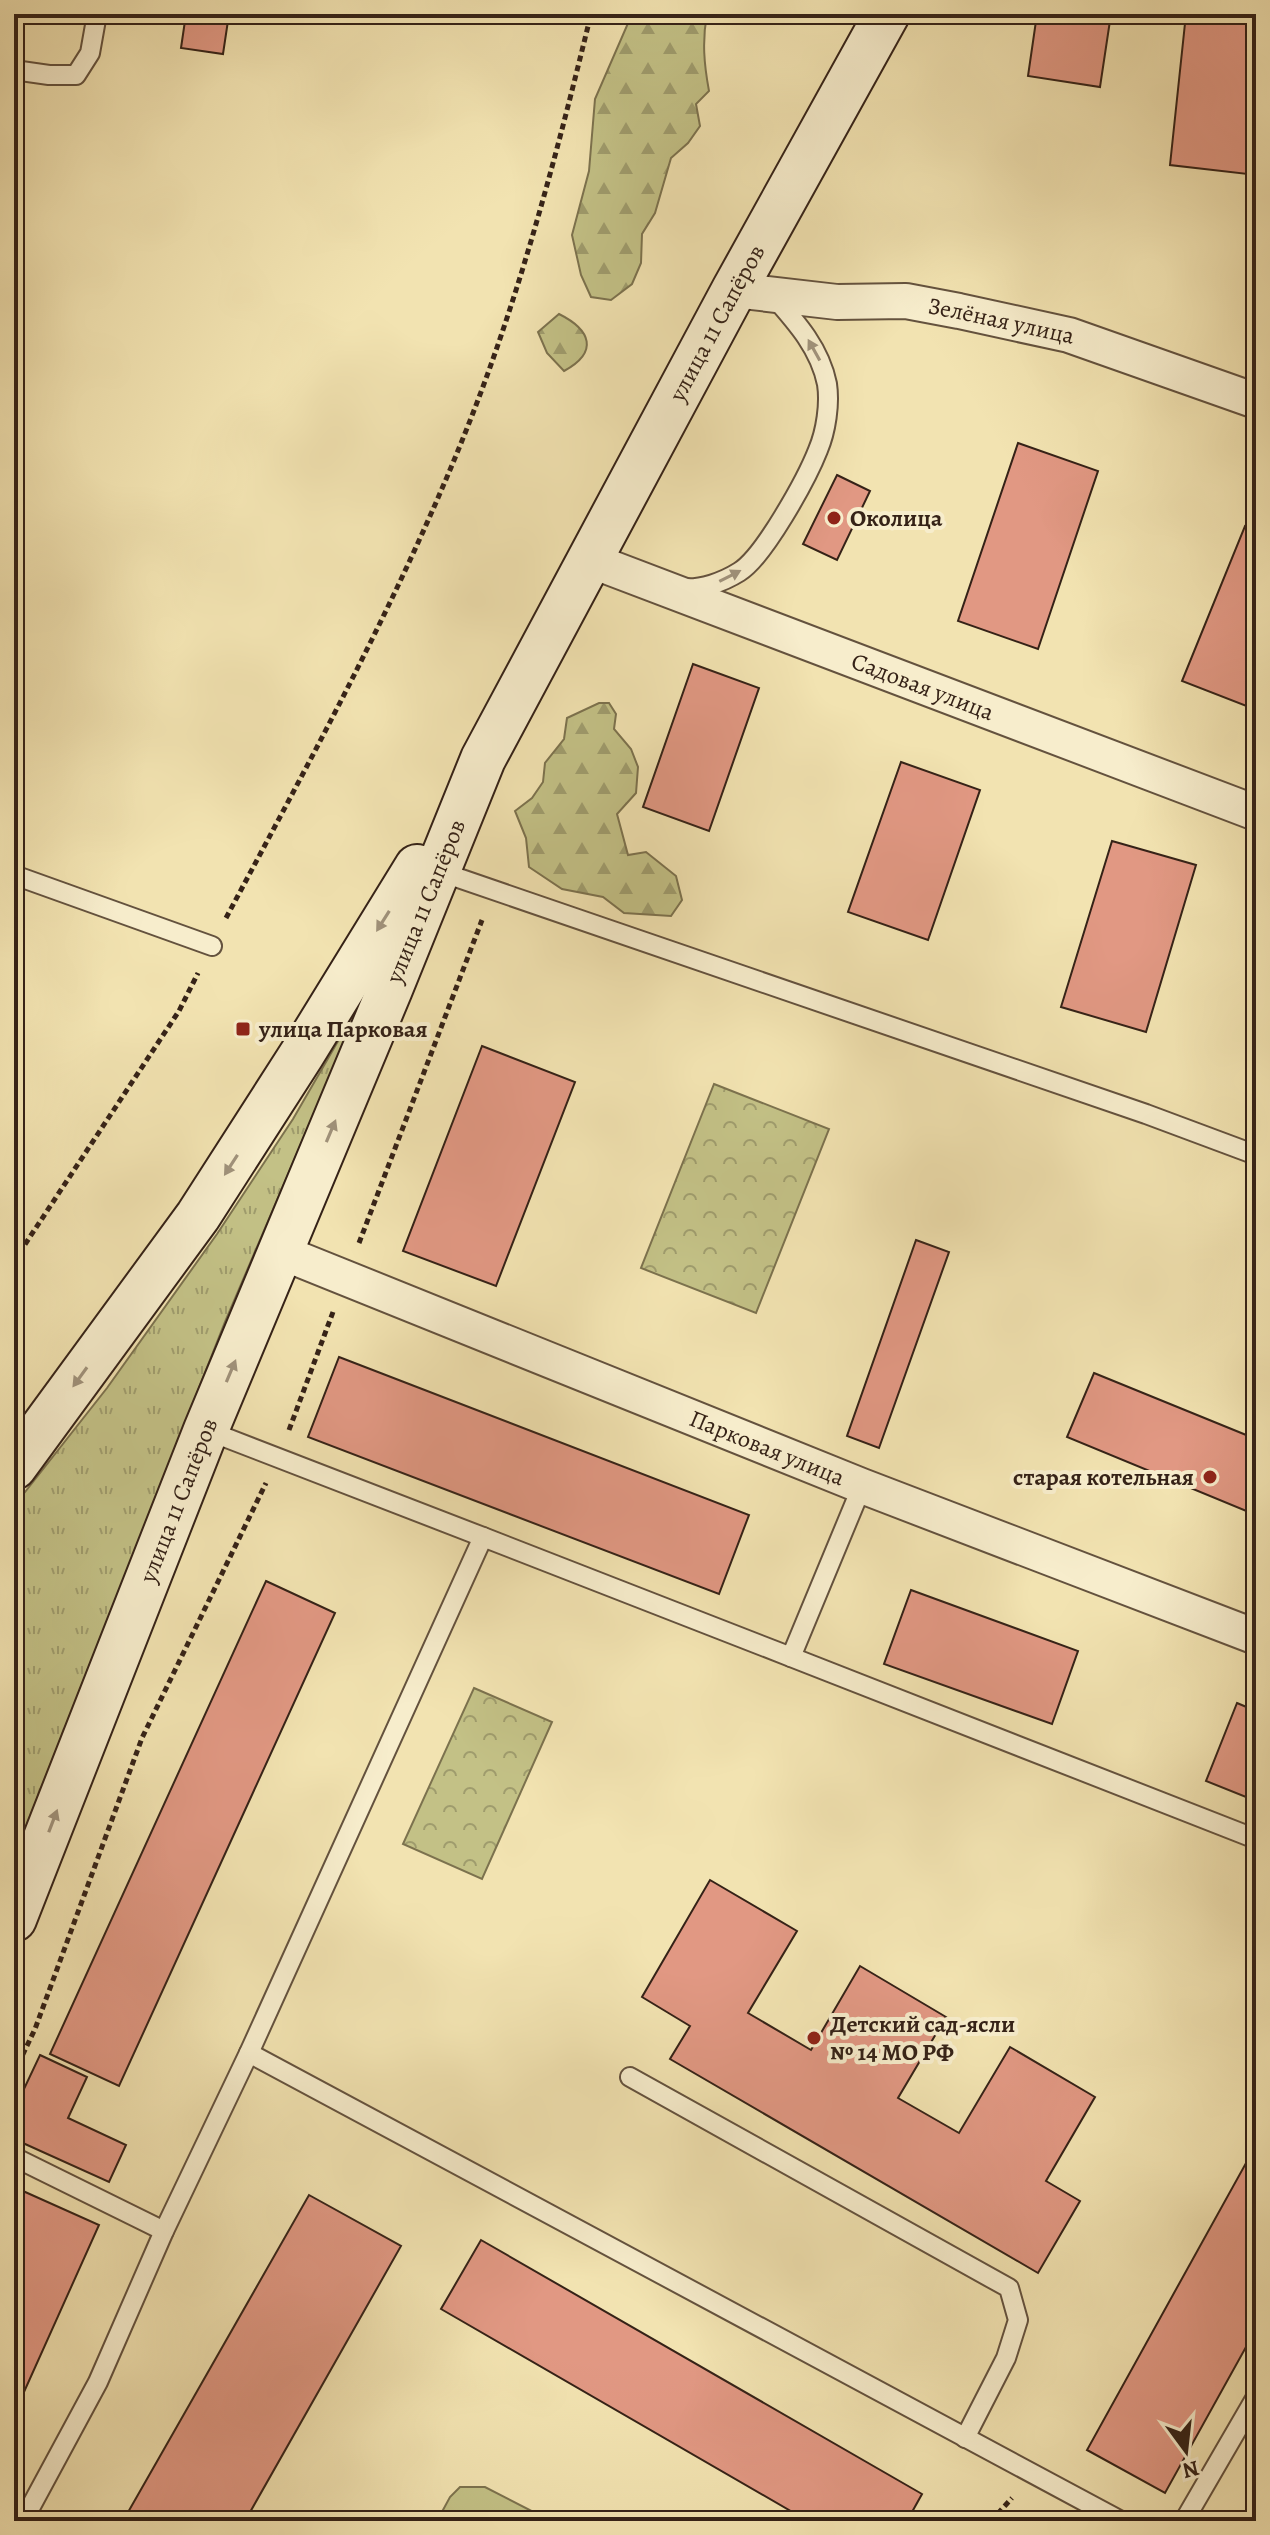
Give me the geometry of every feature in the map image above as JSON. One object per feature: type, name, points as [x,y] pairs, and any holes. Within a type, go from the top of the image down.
[{"type":"main road","name":"улица 11 Сапёров","points":[[14,1919],[206,1430],[483,759],[590,560],[754,293],[887,14]]},
{"type":"main road","points":[[14,1467],[198,1216],[302,1054],[483,759]]},
{"type":"street","name":"Зелёная улица","points":[[754,293],[837,302],[906,301],[1053,331],[1256,401]]},
{"type":"street","name":"Садовая улица","points":[[590,560],[1256,813]]},
{"type":"street","name":"Парковая улица","points":[[281,1252],[862,1486],[1256,1637]]},
{"type":"lane","points":[[14,70],[76,75],[90,53],[97,14]]},
{"type":"lane","points":[[655,585],[687,588],[714,584],[742,571],[765,545],[819,449],[827,419],[827,387],[820,359],[804,333],[754,293]]},
{"type":"lane","points":[[438,871],[1116,1103],[1256,1155]]},
{"type":"lane","points":[[14,875],[212,946]]},
{"type":"lane","points":[[206,1430],[1256,1839]]},
{"type":"lane","points":[[791,1657],[862,1486]]},
{"type":"lane","points":[[23,2521],[98,2382],[164,2231],[249,2053],[483,1537]]},
{"type":"lane","points":[[249,2053],[1121,2521]]},
{"type":"lane","points":[[630,2077],[1009,2288],[1018,2320],[1006,2358],[965,2438]]},
{"type":"lane","points":[[14,2157],[164,2231]]},
{"type":"lane","points":[[1184,2521],[1256,2397]]},
{"type":"path","points":[[14,1261],[179,1011],[322,737],[414,550],[473,413],[539,218],[591,14]]},
{"type":"green space","points":[[632,14],[707,14],[704,52],[709,91],[696,104],[700,126],[688,143],[671,158],[655,213],[642,234],[641,263],[632,284],[611,300],[591,297],[581,275],[572,235],[589,171],[595,99]]},
{"type":"green space","points":[[559,314],[578,327],[587,341],[582,356],[564,371],[547,353],[538,332]]},
{"type":"green space","points":[[599,703],[609,703],[616,714],[614,729],[631,749],[638,767],[636,793],[617,814],[628,855],[646,852],[676,876],[682,900],[671,916],[624,913],[603,897],[562,889],[529,867],[526,838],[515,811],[532,798],[543,782],[545,763],[564,739],[567,718]]},
{"type":"green space","points":[[341,1036],[347,1036],[225,1322],[14,1857],[14,1506],[107,1388],[217,1234],[293,1119]]},
{"type":"green space","points":[[714,1084],[829,1129],[756,1313],[641,1268]]},
{"type":"green space","points":[[474,1688],[552,1722],[482,1879],[403,1844]]},
{"type":"green space","points":[[460,2487],[485,2487],[551,2521],[437,2521],[450,2497]]},
{"type":"building","points":[[186,14],[229,14],[223,54],[181,48]]},
{"type":"building","points":[[1037,14],[1111,14],[1100,87],[1028,76]]},
{"type":"building","points":[[1186,14],[1256,14],[1256,175],[1170,165]]},
{"type":"building","points":[[1018,443],[1098,471],[1038,649],[958,621]]},
{"type":"building","points":[[837,475],[870,491],[837,560],[803,544]]},
{"type":"building","points":[[1245,526],[1256,531],[1256,690],[1249,707],[1182,681]]},
{"type":"building","points":[[693,664],[759,688],[709,831],[643,807]]},
{"type":"building","points":[[901,762],[980,790],[928,940],[848,912]]},
{"type":"building","points":[[1112,841],[1196,865],[1146,1032],[1061,1007]]},
{"type":"building","points":[[482,1046],[575,1082],[496,1286],[403,1251]]},
{"type":"building","points":[[916,1240],[949,1252],[879,1448],[847,1436]]},
{"type":"building","points":[[339,1357],[749,1515],[719,1594],[308,1437]]},
{"type":"building","name":"старая котельная","points":[[1094,1373],[1256,1439],[1256,1515],[1067,1437]]},
{"type":"building","points":[[266,1581],[335,1613],[119,2086],[50,2054]]},
{"type":"building","points":[[911,1590],[1078,1651],[1052,1724],[884,1664]]},
{"type":"building","points":[[1237,1703],[1256,1711],[1256,1801],[1206,1781]]},
{"type":"building","points":[[710,1880],[797,1931],[748,2013],[811,2050],[860,1966],[946,2017],[898,2098],[959,2133],[1010,2047],[1095,2097],[1046,2181],[1080,2201],[1038,2273],[670,2059],[690,2026],[642,1997]]},
{"type":"building","points":[[40,2055],[87,2077],[68,2118],[126,2145],[109,2182],[14,2139],[14,2110]]},
{"type":"building","points":[[1256,2145],[1256,2329],[1165,2493],[1087,2450]]},
{"type":"building","points":[[14,2187],[99,2225],[15,2412],[14,2411]]},
{"type":"building","points":[[309,2195],[401,2246],[245,2521],[123,2521]]},
{"type":"building","points":[[481,2240],[922,2494],[907,2521],[808,2521],[441,2309]]},
{"type":"place","name":"Околица","points":[[834,518]]},
{"type":"place","name":"улица Парковая","points":[[243,1029]]},
{"type":"place","name":"старая котельная","points":[[1210,1477]]},
{"type":"place","name":"Детский сад-ясли № 14 МО РФ","points":[[814,2038]]}]
